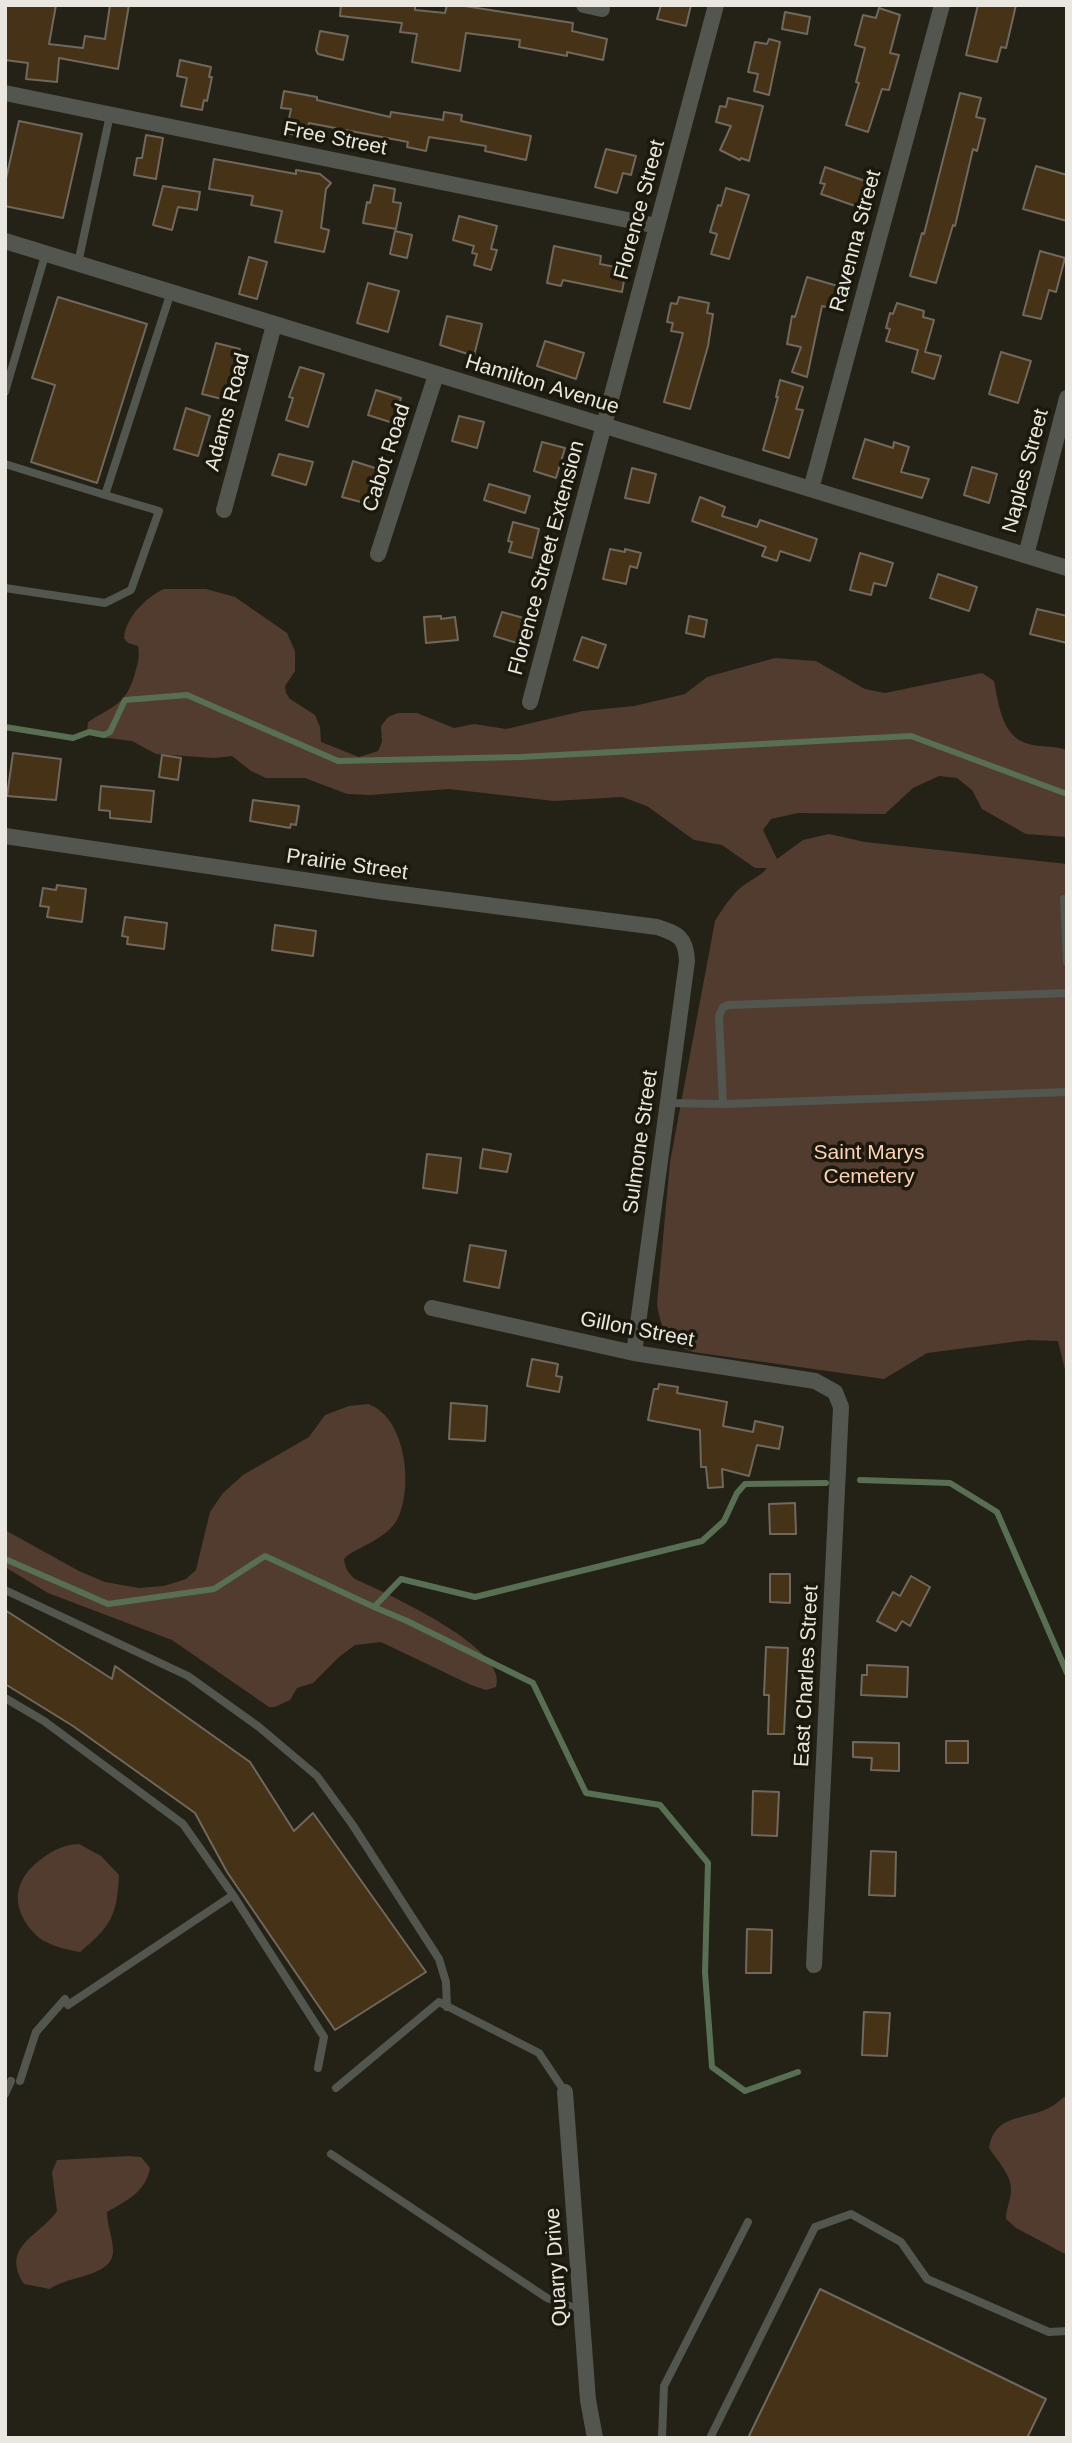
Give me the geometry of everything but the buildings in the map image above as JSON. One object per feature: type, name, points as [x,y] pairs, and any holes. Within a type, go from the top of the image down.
[{"type":"street","points":[[584,5],[602,9]]},
{"type":"street","name":"Florence Street","points":[[605,426],[716,5]]},
{"type":"street","name":"Ravenna Street","points":[[811,489],[942,5]]},
{"type":"street","name":"Free Street","points":[[5,93],[657,226]]},
{"type":"street","name":"Hamilton Avenue","points":[[5,241],[1067,568]]},
{"type":"street","name":"Adams Road","points":[[224,510],[274,325]]},
{"type":"street","name":"Cabot Road","points":[[378,554],[436,375]]},
{"type":"street","name":"Naples Street","points":[[1026,555],[1067,398]]},
{"type":"street","name":"Florence Street Extension","points":[[530,702],[605,426]]},
{"type":"street","name":"Prairie Street","points":[[5,836],[378,891],[657,927],[673,932],[681,938]]},
{"type":"street","name":"Sulmone Street","points":[[634,1353],[687,961],[686,948],[681,938]]},
{"type":"street","name":"Gillon Street","points":[[432,1308],[634,1353],[815,1381],[834,1391]]},
{"type":"street","name":"East Charles Street","points":[[814,1965],[841,1407],[834,1391]]},
{"type":"street","name":"Quarry Drive","points":[[565,2092],[588,2400],[595,2438]]},
{"type":"lane","points":[[78,263],[110,115]]},
{"type":"lane","points":[[5,392],[46,252]]},
{"type":"lane","points":[[105,495],[171,292]]},
{"type":"lane","points":[[5,353],[15,355]]},
{"type":"lane","points":[[5,464],[159,511],[131,590],[105,603],[5,588]]},
{"type":"lane","points":[[1064,899],[1067,962]]},
{"type":"lane","points":[[723,1104],[719,1016],[723,1007],[1067,993]]},
{"type":"lane","points":[[667,1103],[723,1104],[1067,1092]]},
{"type":"lane","points":[[5,1590],[188,1676],[259,1727],[317,1776],[352,1824],[439,1959],[446,1982],[447,2007]]},
{"type":"lane","points":[[5,1698],[44,1721],[183,1824],[233,1895],[324,2037],[318,2068]]},
{"type":"lane","points":[[5,2094],[16,2081],[36,2032],[66,2002],[233,1895]]},
{"type":"lane","points":[[337,2088],[439,2002],[539,2053],[565,2092]]},
{"type":"lane","points":[[331,2154],[547,2298],[581,2310]]},
{"type":"lane","points":[[710,2438],[815,2227],[851,2214],[901,2242],[927,2279],[1049,2332],[1067,2331]]},
{"type":"lane","points":[[662,2438],[664,2386],[748,2222]]},
{"type":"green space","name":"Saint Marys Cemetery","points":[[164,589],[206,589],[235,597],[287,633],[295,651],[295,671],[285,686],[286,693],[290,699],[315,715],[320,727],[321,742],[359,757],[378,751],[382,742],[381,726],[388,717],[398,713],[417,713],[454,728],[474,724],[506,729],[583,711],[634,706],[685,694],[707,677],[775,658],[816,661],[865,689],[885,693],[982,673],[994,681],[1004,720],[1015,736],[1033,745],[1067,750],[1067,837],[1026,834],[982,809],[972,790],[957,778],[939,776],[913,788],[885,814],[798,813],[771,819],[763,830],[777,859],[803,840],[829,834],[865,842],[1067,864],[1067,1378],[1058,1341],[1028,1340],[927,1353],[884,1379],[693,1352],[671,1340],[663,1328],[657,1304],[670,1162],[715,921],[736,893],[767,868],[755,868],[722,845],[694,840],[647,806],[622,797],[554,801],[449,789],[370,795],[347,794],[305,778],[266,778],[251,771],[232,756],[214,758],[156,754],[132,741],[87,733],[88,722],[112,708],[128,691],[139,653],[138,646],[128,643],[124,638],[128,623],[138,609]]},
{"type":"green space","points":[[368,1404],[381,1411],[398,1438],[403,1455],[405,1490],[402,1506],[393,1526],[348,1555],[344,1559],[346,1568],[355,1579],[416,1609],[465,1639],[484,1656],[495,1672],[496,1687],[486,1690],[471,1685],[381,1642],[355,1645],[313,1683],[297,1688],[290,1700],[269,1707],[172,1640],[48,1593],[5,1567],[5,1530],[79,1571],[105,1582],[139,1588],[164,1586],[186,1579],[196,1570],[210,1512],[223,1493],[243,1475],[309,1437],[325,1415],[349,1406]]},
{"type":"green space","points":[[79,1844],[101,1856],[119,1875],[114,1911],[110,1919],[99,1935],[80,1952],[53,1945],[38,1937],[22,1916],[18,1897],[23,1880],[35,1864],[56,1850]]},
{"type":"green space","points":[[1067,2095],[1067,2255],[1016,2228],[1006,2219],[1011,2185],[989,2148],[997,2129],[1004,2124],[1049,2108]]},
{"type":"green space","points":[[141,2157],[150,2168],[140,2190],[107,2212],[113,2251],[111,2260],[98,2271],[50,2289],[24,2284],[16,2260],[25,2243],[57,2211],[52,2172],[57,2160]]},
{"type":"waterway","points":[[5,727],[73,738],[89,732],[104,735],[110,732],[125,700],[187,695],[338,761],[521,757],[911,736],[1067,794]]},
{"type":"waterway","points":[[860,1480],[950,1483],[997,1512],[1067,1673]]},
{"type":"waterway","points":[[5,1559],[108,1604],[214,1589],[265,1556],[374,1607],[401,1579],[475,1597],[702,1541],[724,1521],[737,1493],[745,1484],[826,1483]]},
{"type":"waterway","points":[[374,1607],[533,1683],[586,1793],[660,1805],[708,1863],[705,1972],[712,2067],[745,2091],[798,2072]]}]
